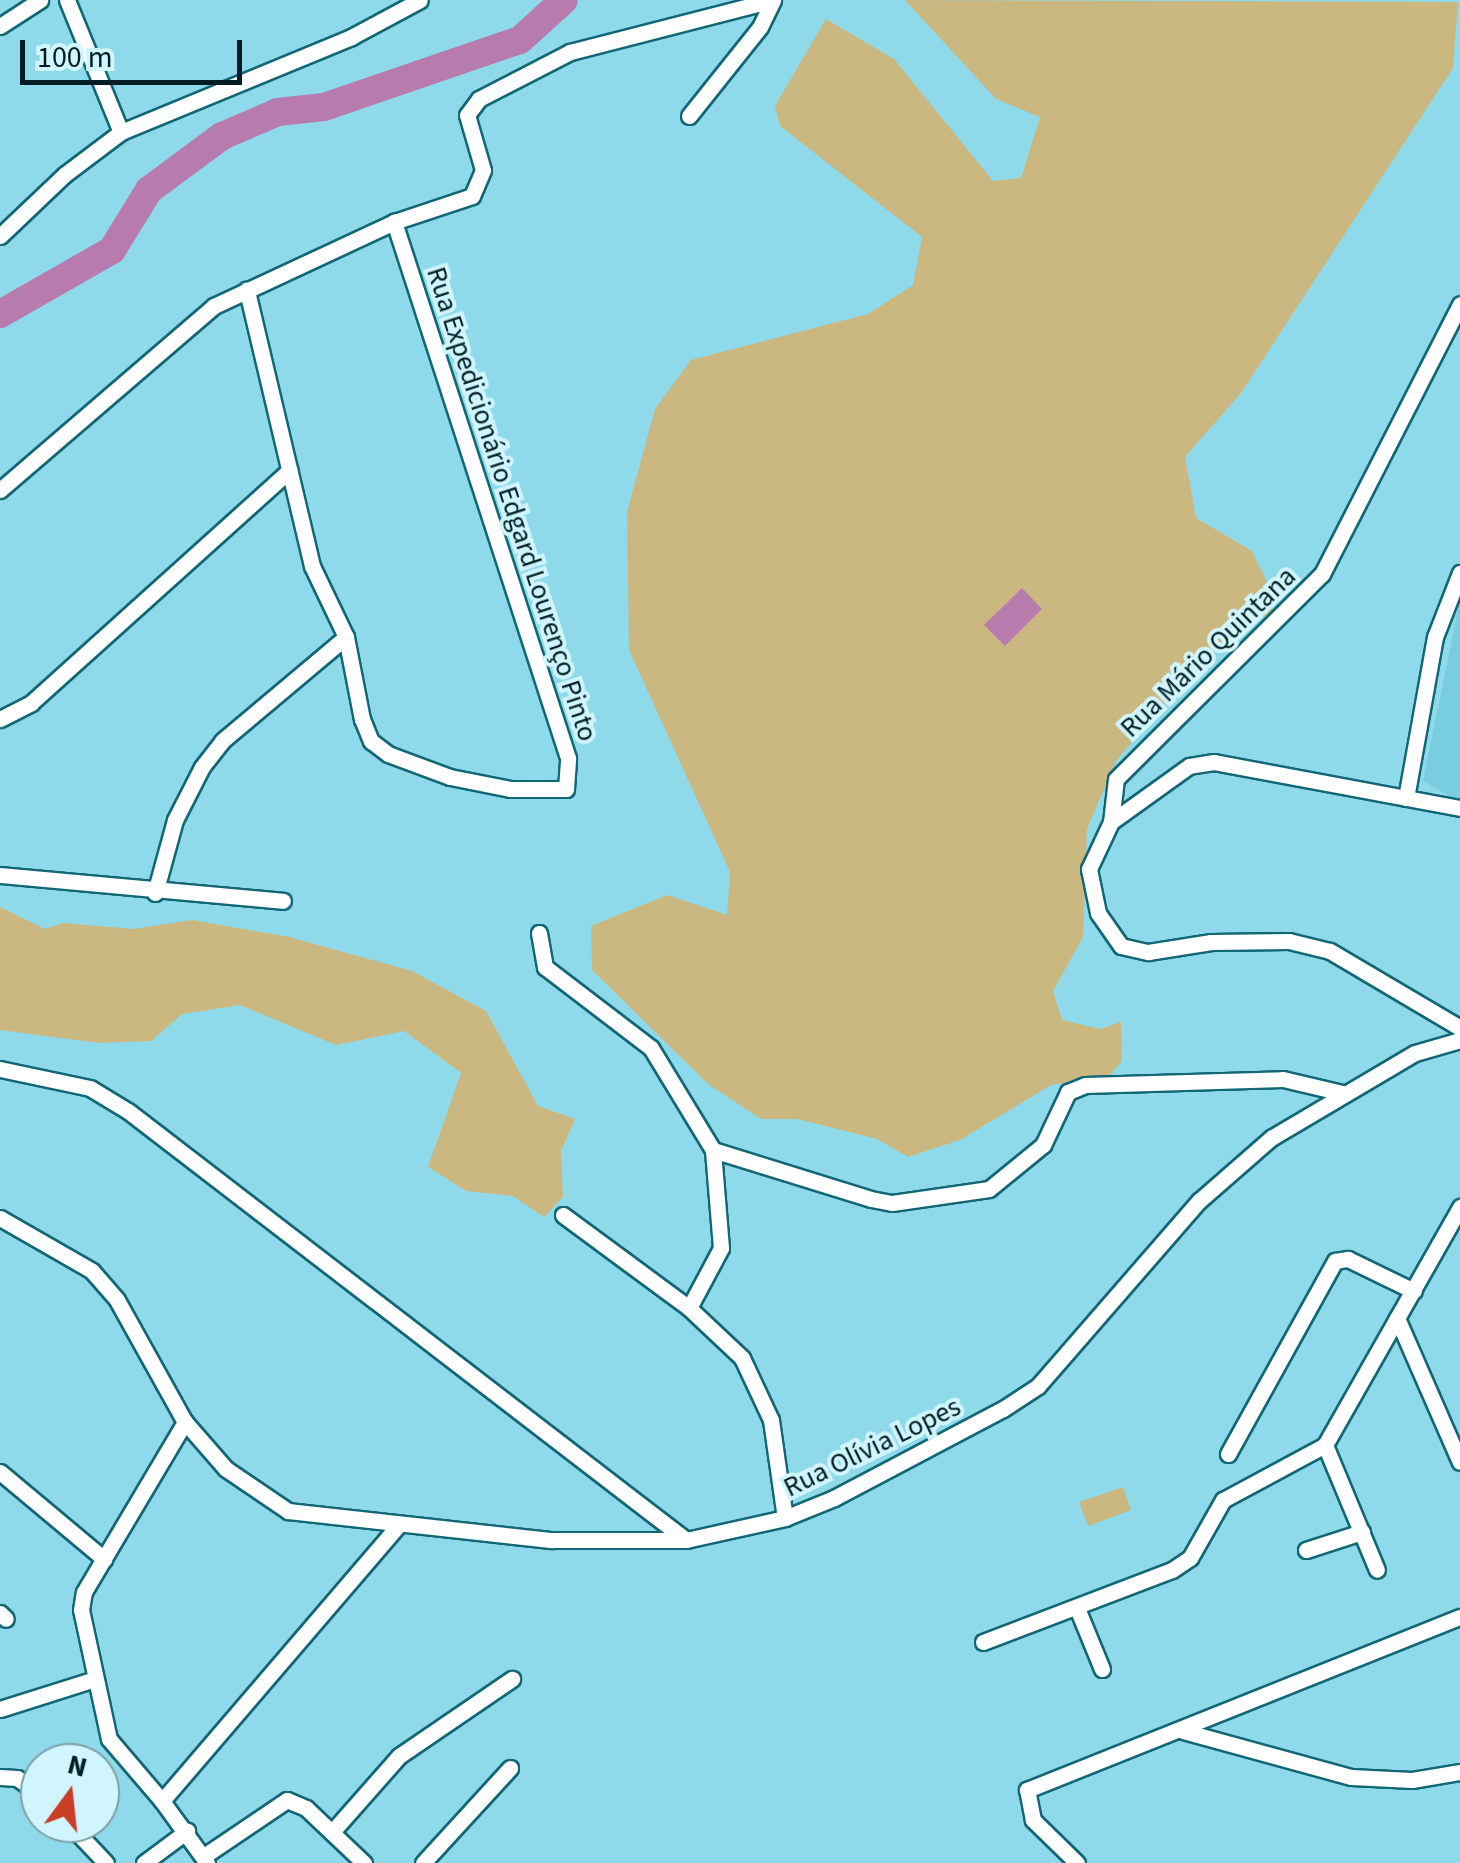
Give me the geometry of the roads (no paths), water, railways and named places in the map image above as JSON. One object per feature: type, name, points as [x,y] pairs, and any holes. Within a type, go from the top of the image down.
[{"type":"street","points":[[0,26],[40,0]]},
{"type":"street","points":[[67,0],[121,132]]},
{"type":"street","points":[[0,236],[121,132],[351,37],[420,0]]},
{"type":"street","points":[[689,116],[760,27],[773,0]]},
{"type":"street","points":[[0,490],[214,306],[394,222],[480,188],[483,170],[467,115],[494,91],[570,52],[773,0]]},
{"type":"street","name":"Rua Expedicionário Edgard Lourenço Pinto","points":[[346,638],[362,719],[371,741],[388,754],[450,778],[510,789],[566,789],[568,758],[394,222]]},
{"type":"street","points":[[155,894],[175,820],[202,767],[222,741],[346,638],[312,566],[248,290]]},
{"type":"street","name":"Rua Mário Quintana","points":[[1460,304],[1322,574],[1116,779],[1112,822],[1096,846],[1089,890],[1108,936],[1121,946],[1148,952],[1211,942],[1289,941],[1330,951],[1460,1028]]},
{"type":"street","points":[[0,719],[31,703],[290,470]]},
{"type":"street","points":[[1406,798],[1432,652],[1460,573]]},
{"type":"street","points":[[1112,822],[1188,766],[1233,763],[1460,808]]},
{"type":"street","points":[[0,875],[155,894],[284,901]]},
{"type":"street","points":[[539,933],[545,968],[651,1048],[713,1150],[722,1248],[689,1308]]},
{"type":"street","name":"Rua Olívia Lopes","points":[[0,1218],[92,1272],[117,1300],[185,1422],[226,1468],[288,1511],[552,1540],[686,1540],[785,1518],[1038,1386],[1223,1177],[1342,1093],[1415,1054],[1460,1040]]},
{"type":"street","points":[[0,1068],[70,1082],[128,1111],[227,1183],[686,1540]]},
{"type":"street","points":[[713,1150],[892,1203],[962,1196],[1012,1176],[1043,1145],[1068,1092],[1085,1085],[1284,1079],[1342,1093]]},
{"type":"street","points":[[983,1642],[1172,1570],[1190,1558],[1223,1500],[1326,1445],[1460,1207]]},
{"type":"street","points":[[563,1215],[689,1308],[742,1358],[771,1420],[785,1518]]},
{"type":"street","points":[[1228,1454],[1338,1259],[1414,1291]]},
{"type":"street","points":[[1398,1318],[1460,1462]]},
{"type":"street","points":[[185,1422],[104,1558],[81,1610],[109,1738],[206,1860],[288,1800],[332,1832],[364,1863]]},
{"type":"street","points":[[1326,1445],[1377,1570]]},
{"type":"street","points":[[4,1483],[104,1558]]},
{"type":"street","points":[[162,1801],[398,1526]]},
{"type":"street","points":[[1306,1550],[1362,1532]]},
{"type":"street","points":[[1078,1608],[1102,1670]]},
{"type":"street","points":[[1077,1863],[1033,1820],[1027,1790],[1460,1616]]},
{"type":"street","points":[[0,1708],[96,1679]]},
{"type":"street","points":[[332,1832],[399,1756],[512,1680]]},
{"type":"street","points":[[1183,1730],[1351,1776],[1412,1780],[1460,1772]]},
{"type":"street","points":[[424,1863],[510,1768]]},
{"type":"street","points":[[144,1863],[187,1832]]},
{"type":"street","points":[[87,1843],[106,1863]]},
{"type":"waterway","points":[[0,314],[112,250],[149,190],[222,136],[278,112],[324,107],[520,40],[564,0]]}]
